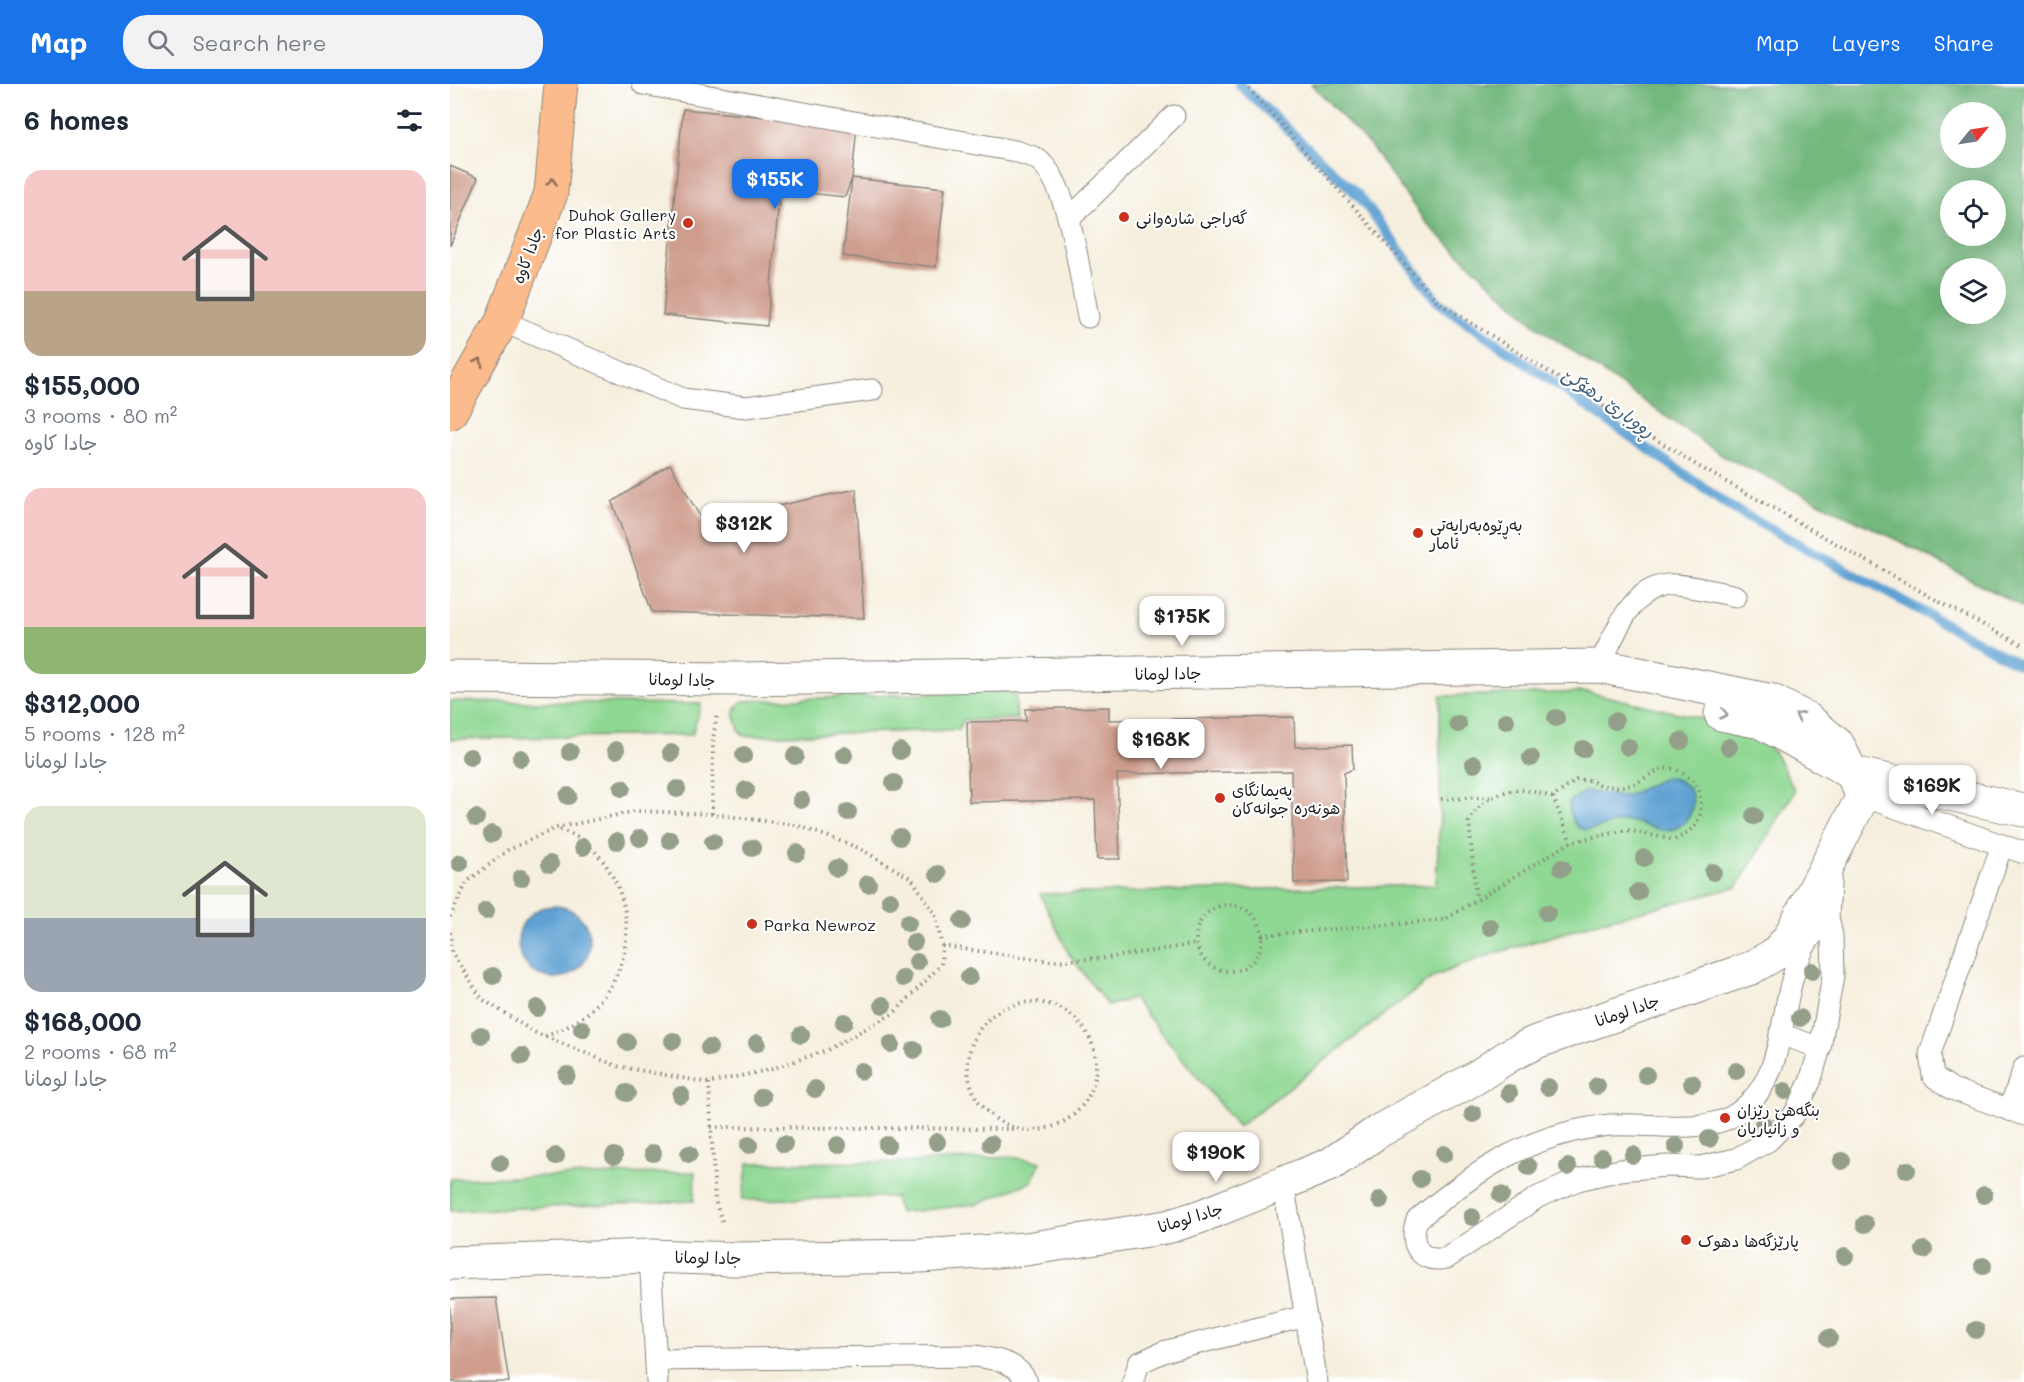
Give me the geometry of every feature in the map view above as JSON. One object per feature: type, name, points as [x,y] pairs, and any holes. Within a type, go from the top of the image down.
[{"type":"highway","name":"جادا کاوه","points":[[450,413],[502,321],[551,193],[561,84]]},
{"type":"street","name":"جادا لومانا","points":[[450,677],[738,679],[1599,666],[1772,701],[1807,720],[1838,745],[1857,784],[1832,854],[1789,938],[1775,954],[1751,968],[1536,1042],[1379,1131],[1331,1164],[1199,1217],[1167,1227],[1026,1249],[920,1256],[735,1259],[650,1256],[450,1263]]},
{"type":"street","name":"جادا لومانا","points":[[450,696],[720,696],[1008,689],[1337,686],[1595,688],[1761,722],[1857,784],[2024,810]]},
{"type":"lane","points":[[652,85],[1015,151],[1037,160],[1055,181],[1069,219],[1088,317]]},
{"type":"lane","points":[[1069,219],[1174,116]]},
{"type":"lane","points":[[502,321],[683,399],[746,407],[872,390]]},
{"type":"lane","points":[[1599,666],[1631,604],[1646,591],[1669,585],[1736,596]]},
{"type":"lane","points":[[1857,784],[2024,853]]},
{"type":"lane","points":[[2002,844],[1930,1054],[1933,1077],[1952,1089],[2016,1112],[2024,1068]]},
{"type":"lane","points":[[1828,918],[1805,945],[1797,965],[1789,989],[1773,1068],[1759,1093],[1738,1113],[1711,1124],[1611,1125],[1576,1131],[1542,1140],[1509,1154],[1479,1172],[1417,1220],[1413,1230],[1413,1241],[1418,1250],[1426,1257],[1437,1260],[1447,1258],[1538,1197],[1578,1180],[1620,1170],[1666,1166],[1700,1167],[1736,1159],[1768,1141],[1794,1115],[1810,1082],[1820,1047],[1833,976],[1832,935],[1828,918],[1832,854]]},
{"type":"lane","points":[[1780,1034],[1820,1047]]},
{"type":"lane","points":[[1283,1184],[1317,1382]]},
{"type":"lane","points":[[650,1256],[657,1382]]},
{"type":"lane","points":[[1133,1382],[1139,1363],[1163,1352],[1306,1316]]},
{"type":"lane","points":[[656,1360],[976,1356],[1005,1362],[1027,1382]]},
{"type":"path","points":[[1245,84],[1438,302],[1698,466],[1938,601],[2024,646]]},
{"type":"path","points":[[712,814],[713,740],[720,696]]},
{"type":"path","points":[[1262,935],[1444,920],[1571,842],[1627,830],[1674,840],[1695,826],[1701,808],[1699,791],[1693,781],[1674,769],[1662,768],[1633,785],[1603,786],[1589,780],[1577,780],[1553,797]]},
{"type":"path","points":[[1441,799],[1491,797],[1507,792],[1528,790],[1553,797]]},
{"type":"path","points":[[1476,899],[1469,822],[1474,811],[1491,797]]},
{"type":"path","points":[[1553,797],[1571,842]]},
{"type":"path","points":[[450,917],[467,882],[508,850],[556,828],[636,811],[712,814],[796,825],[868,853],[912,879],[935,914],[942,946],[941,965],[894,1013],[826,1050],[772,1069],[709,1083],[617,1066],[534,1032],[482,999],[452,953],[450,931]]},
{"type":"path","points":[[544,1037],[584,1017],[609,991],[624,958],[627,922],[619,887],[600,856],[572,833],[556,828]]},
{"type":"path","points":[[1229,906],[1247,911],[1254,918],[1262,935],[1261,946],[1251,963],[1233,971],[1213,968],[1200,954],[1196,944],[1196,935],[1204,917],[1220,907],[1229,906]]},
{"type":"path","points":[[942,946],[1051,961],[1107,958],[1196,944]]},
{"type":"path","points":[[711,1127],[1022,1129],[1042,1129],[1062,1123],[1078,1110],[1090,1093],[1096,1072],[1095,1052],[1087,1033],[1074,1017],[1056,1006],[1035,1002],[1014,1004],[995,1014],[980,1029],[971,1048],[969,1069],[973,1090],[984,1108],[1001,1122],[1022,1129]]},
{"type":"path","points":[[709,1083],[715,1202]]},
{"type":"green space","points":[[1311,84],[2024,84],[2024,608],[1901,542],[1723,456],[1536,326],[1427,224],[1371,147]]},
{"type":"green space","points":[[1015,690],[1017,719],[963,720],[959,730],[744,736],[739,730],[734,712],[743,701]]},
{"type":"green space","points":[[1588,692],[1751,730],[1775,753],[1795,791],[1737,887],[1603,921],[1480,958],[1433,977],[1238,1127],[1133,998],[1108,1006],[1069,954],[1040,894],[1436,885],[1440,812],[1440,696]]},
{"type":"green space","points":[[450,701],[701,704],[692,735],[450,739]]},
{"type":"green space","points":[[1011,1157],[1041,1162],[1031,1182],[977,1204],[899,1213],[895,1197],[742,1200],[748,1163],[910,1162]]},
{"type":"green space","points":[[695,1172],[694,1201],[450,1211],[450,1179]]},
{"type":"water","points":[[1666,777],[1683,783],[1688,788],[1693,801],[1687,819],[1676,828],[1664,830],[1627,821],[1587,830],[1578,827],[1571,818],[1569,802],[1585,791],[1627,796]]},
{"type":"water","points":[[554,906],[574,912],[584,922],[590,942],[584,962],[574,972],[554,978],[534,972],[524,962],[518,942],[524,922],[534,912]]},
{"type":"building","points":[[683,109],[857,126],[852,178],[845,197],[780,190],[767,326],[663,315]]},
{"type":"building","points":[[450,166],[478,178],[450,246]]},
{"type":"building","points":[[852,178],[945,188],[936,267],[843,256]]},
{"type":"building","points":[[670,464],[703,522],[856,489],[864,618],[652,612],[612,502]]},
{"type":"building","points":[[1109,707],[1109,720],[1294,717],[1295,747],[1352,745],[1353,769],[1344,773],[1347,882],[1294,883],[1291,771],[1117,774],[1120,859],[1097,859],[1095,800],[969,802],[967,722],[1026,721],[1025,709]]},
{"type":"building","points":[[496,1298],[509,1382],[450,1382],[450,1299]]},
{"type":"waterway","name":"ڕووبارێ دهۆكێ","points":[[1239,84],[1359,196],[1438,302],[1734,509],[2024,667]]},
{"type":"place","name":"گەراجی شارەوانی","points":[[1124,217]]},
{"type":"place","name":"Duhok Gallery for Plastic Arts","points":[[688,223]]},
{"type":"place","name":"بەڕێوەبەرایەتی ئامار","points":[[1418,533]]},
{"type":"place","name":"پەیمانگای هونەرە جوانەکان","points":[[1220,798]]},
{"type":"place","name":"Parka Newroz","points":[[752,924]]},
{"type":"place","name":"بنگەهێ رێزان و زانیاریان","points":[[1725,1118]]},
{"type":"place","name":"پارێزگەها دهوک","points":[[1686,1240]]}]
